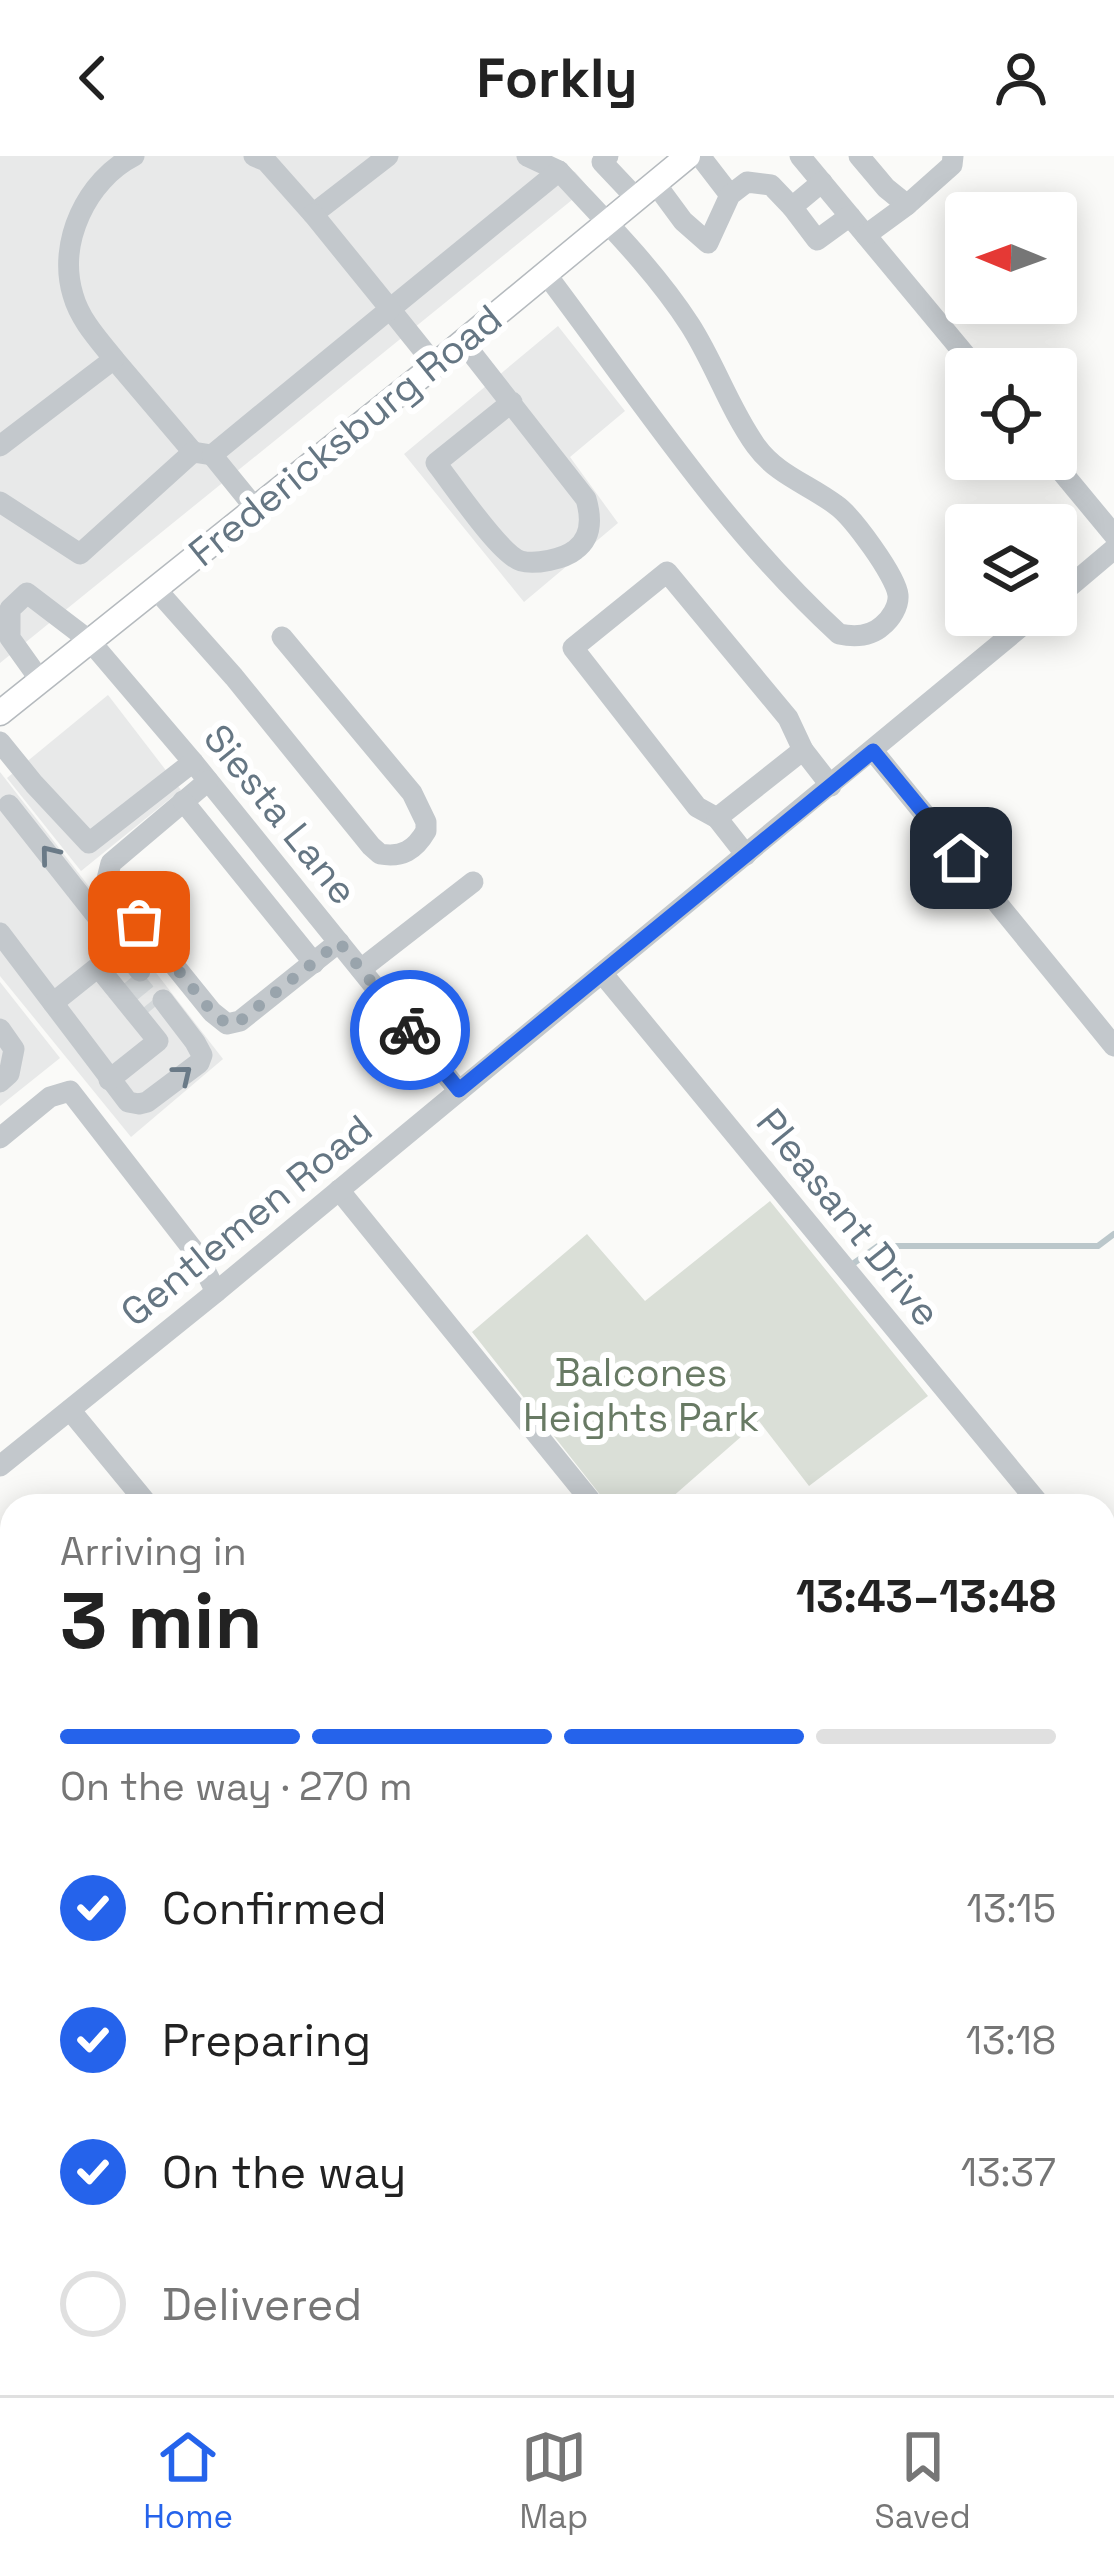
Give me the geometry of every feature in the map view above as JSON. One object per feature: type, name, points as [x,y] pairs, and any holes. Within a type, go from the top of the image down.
[{"type":"main road","name":"Fredericksburg Road","points":[[0,712],[435,365],[686,156]]},
{"type":"street","points":[[134,156],[98,183],[78,216],[70,256],[71,292],[84,320],[114,359],[255,508]]},
{"type":"street","points":[[254,156],[266,161],[313,214],[435,365]]},
{"type":"street","points":[[313,214],[388,156]]},
{"type":"street","points":[[526,156],[559,171],[688,321],[759,451],[786,477],[839,507],[889,570],[898,596],[894,613],[879,630],[856,637],[839,634],[767,560],[714,499],[546,274]]},
{"type":"street","points":[[700,156],[730,194]]},
{"type":"street","points":[[800,156],[960,348]]},
{"type":"street","points":[[859,156],[907,205]]},
{"type":"street","points":[[866,235],[952,165],[952,156]]},
{"type":"street","points":[[600,158],[708,243],[730,194],[747,182],[770,185],[817,240],[850,216]]},
{"type":"street","points":[[0,502],[80,554],[559,171]]},
{"type":"street","points":[[792,207],[822,182]]},
{"type":"street","points":[[463,342],[512,402],[586,499],[591,518],[575,550],[538,562],[520,561],[503,550],[436,463],[512,402]]},
{"type":"street","points":[[0,446],[114,359]]},
{"type":"street","points":[[1069,480],[1114,535]]},
{"type":"street","points":[[1077,580],[1114,549]]},
{"type":"street","points":[[746,855],[718,818],[697,807],[573,648],[667,572],[788,718],[803,750],[830,786]]},
{"type":"street","points":[[155,588],[371,846],[380,854],[405,854],[426,831],[412,793],[282,637]]},
{"type":"street","name":"Siesta Lane","points":[[40,680],[10,638],[10,609],[27,592],[89,641],[459,1090]]},
{"type":"street","name":"Gentlemen Road","points":[[0,1466],[1010,636]]},
{"type":"street","points":[[0,742],[89,843],[193,762]]},
{"type":"street","points":[[718,818],[803,750]]},
{"type":"street","points":[[873,751],[1114,1046]]},
{"type":"street","points":[[208,781],[111,863],[109,884],[128,910],[227,1024],[240,1021],[339,942]]},
{"type":"street","points":[[34,784],[4,809],[134,968]]},
{"type":"street","points":[[183,801],[314,962]]},
{"type":"street","points":[[361,969],[473,882]]},
{"type":"street","points":[[0,933],[128,1102],[147,1102],[199,1063],[200,1049],[164,1006]]},
{"type":"street","points":[[52,1003],[98,967],[158,1042],[110,1080]]},
{"type":"street","name":"Pleasant Drive","points":[[602,973],[1030,1494]]},
{"type":"street","points":[[0,1029],[14,1048],[9,1074],[0,1082]]},
{"type":"street","points":[[0,1138],[50,1096],[70,1091],[198,1256],[216,1292]]},
{"type":"street","points":[[339,1190],[585,1494]]},
{"type":"street","points":[[70,1410],[139,1494]]},
{"type":"shaded area","points":[[0,156],[541,156],[575,172],[588,187],[0,663]]},
{"type":"shaded area","points":[[558,326],[625,411],[570,457],[618,523],[524,602],[404,454]]},
{"type":"shaded area","points":[[108,695],[181,790],[81,871],[7,778]]},
{"type":"shaded area","points":[[0,772],[223,1059],[131,1137],[0,976]]},
{"type":"shaded area","points":[[0,982],[60,1058],[0,1106]]},
{"type":"green space","name":"Balcones Heights Park","points":[[770,1201],[928,1396],[809,1486],[759,1421],[676,1494],[600,1494],[472,1332],[587,1234],[645,1301]]},
{"type":"waterway","points":[[854,1263],[878,1246],[1098,1246],[1114,1234]]},
{"type":"tunnel","points":[[132,977],[156,1006]]},
{"type":"way so far","points":[[139,922],[227,1024],[240,1021],[277,994],[339,942],[410,1030]]},
{"type":"route","points":[[410,1030],[459,1090],[873,751],[961,858]]}]
